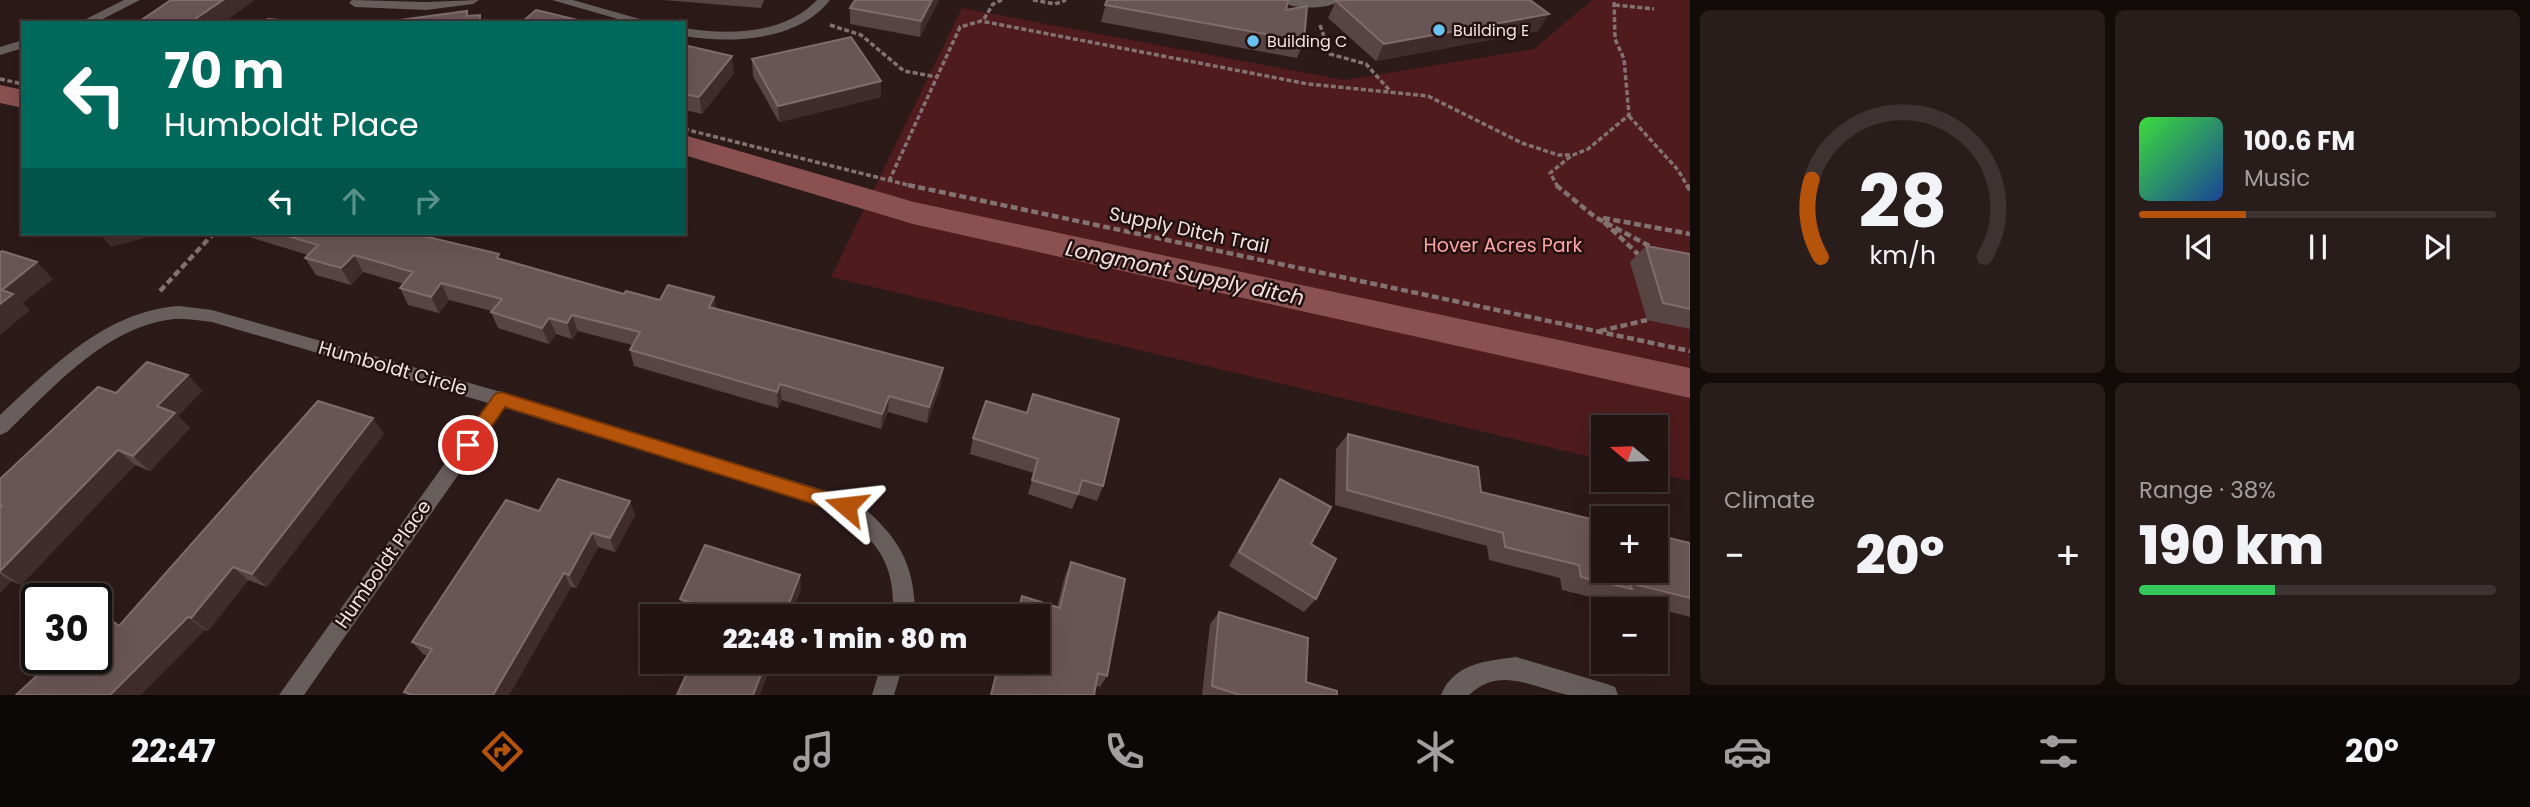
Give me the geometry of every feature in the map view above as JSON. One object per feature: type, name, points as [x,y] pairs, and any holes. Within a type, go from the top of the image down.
[{"type":"street","points":[[88,21],[134,0]]},
{"type":"street","points":[[355,3],[426,6],[473,0]]},
{"type":"street","points":[[558,0],[640,21]]},
{"type":"street","points":[[686,32],[734,36],[772,30],[806,16],[824,0]]},
{"type":"street","points":[[1284,0],[1312,4],[1336,0]]},
{"type":"street","points":[[0,51],[21,45]]},
{"type":"street","name":"Humboldt Circle","points":[[0,427],[90,345],[128,325],[174,313],[212,316],[501,399],[846,506],[881,533],[893,550],[906,594],[905,604]]},
{"type":"street","name":"Humboldt Place","points":[[290,695],[501,399]]},
{"type":"street","points":[[1452,695],[1476,673],[1516,668],[1607,695]]},
{"type":"street","points":[[883,695],[889,674]]},
{"type":"path","points":[[984,20],[993,4],[1002,0]]},
{"type":"path","points":[[1033,0],[1055,4],[1066,0]]},
{"type":"path","points":[[1614,3],[1620,0]]},
{"type":"path","points":[[1614,3],[1654,9]]},
{"type":"path","points":[[1614,3],[1615,39],[1624,59],[1629,115],[1640,135],[1682,172],[1690,190]]},
{"type":"path","points":[[1312,4],[1330,54],[1366,64],[1391,92]]},
{"type":"path","points":[[806,16],[861,35],[904,71],[937,78]]},
{"type":"path","points":[[889,181],[960,27],[967,21],[984,20],[1038,33],[1346,90],[1391,92],[1448,102],[1540,150],[1572,156]]},
{"type":"path","points":[[0,79],[21,84]]},
{"type":"path","points":[[1629,115],[1605,137],[1572,156],[1550,173],[1554,184],[1569,199],[1658,250]]},
{"type":"path","name":"Supply Ditch Trail","points":[[686,130],[889,181],[1690,351]]},
{"type":"path","points":[[1598,217],[1690,234]]},
{"type":"path","points":[[1598,217],[1642,258]]},
{"type":"path","points":[[128,325],[212,235]]},
{"type":"path","points":[[1600,331],[1647,320]]},
{"type":"green space","name":"Hover Acres Park","points":[[1592,0],[1690,0],[1690,481],[1668,476],[1668,415],[1591,415],[1591,457],[831,277],[962,8],[1344,80],[1534,49]]},
{"type":"building","points":[[171,0],[223,0],[192,21],[140,21]]},
{"type":"building","points":[[855,0],[932,0],[921,21],[850,8]]},
{"type":"building","points":[[1107,0],[1288,0],[1286,10],[1307,6],[1304,41],[1105,5]]},
{"type":"building","points":[[1530,0],[1549,14],[1384,44],[1336,1]]},
{"type":"building","points":[[536,10],[582,21],[523,21]]},
{"type":"building","points":[[467,11],[467,16],[480,15],[480,21],[393,21]]},
{"type":"building","points":[[851,37],[881,81],[778,106],[752,59]]},
{"type":"building","points":[[686,45],[732,56],[699,97],[686,94]]},
{"type":"building","points":[[285,235],[419,235],[499,254],[497,258],[624,294],[626,291],[660,300],[668,285],[714,297],[709,307],[943,368],[929,407],[889,396],[882,414],[780,384],[777,392],[630,350],[640,332],[572,315],[567,323],[549,318],[542,328],[491,312],[502,299],[441,283],[431,297],[400,288],[413,272],[354,255],[341,268],[305,258],[318,245]]},
{"type":"building","points":[[1646,246],[1690,254],[1690,309],[1663,303]]},
{"type":"building","points":[[0,252],[37,262],[2,290],[13,294],[0,304]]},
{"type":"building","points":[[147,362],[188,375],[157,406],[175,413],[133,456],[118,450],[0,571],[0,479],[98,387],[116,393]]},
{"type":"building","points":[[1033,394],[1119,419],[1103,486],[1082,480],[1078,494],[1032,480],[1038,459],[973,438],[986,401],[1027,413]]},
{"type":"building","points":[[318,401],[373,418],[252,574],[233,567],[191,618],[188,617],[110,695],[16,695],[39,674],[112,674],[112,621],[119,626]]},
{"type":"building","points":[[1348,434],[1478,467],[1481,492],[1591,519],[1591,579],[1581,577],[1579,565],[1505,547],[1503,533],[1347,490]]},
{"type":"building","points":[[558,479],[630,501],[610,538],[592,533],[569,575],[564,573],[493,695],[412,695],[404,692],[432,649],[412,642],[506,500],[539,511]]},
{"type":"building","points":[[1280,479],[1331,507],[1311,544],[1336,559],[1316,599],[1239,552]]},
{"type":"building","points":[[1668,538],[1690,543],[1690,598],[1630,583],[1668,583]]},
{"type":"building","points":[[705,545],[800,575],[789,604],[695,604],[680,599]]},
{"type":"building","points":[[1071,562],[1125,579],[1107,676],[1098,673],[1094,695],[991,695],[996,674],[1050,674],[1050,605],[1060,608]]},
{"type":"building","points":[[1606,583],[1630,583],[1632,589]]},
{"type":"building","points":[[1022,596],[1047,604],[1020,604]]},
{"type":"building","points":[[1219,612],[1308,638],[1306,682],[1337,691],[1337,695],[1237,695],[1212,686]]},
{"type":"building","points":[[687,674],[761,674],[753,695],[677,695]]},
{"type":"waterway","name":"Longmont Supply ditch","points":[[0,94],[21,99]]},
{"type":"waterway","name":"Longmont Supply ditch","points":[[686,146],[913,213],[1690,383]]},
{"type":"place","name":"Building E","points":[[1439,30]]},
{"type":"place","name":"Building C","points":[[1253,41]]},
{"type":"route","points":[[468,445],[501,399],[846,506]]}]
